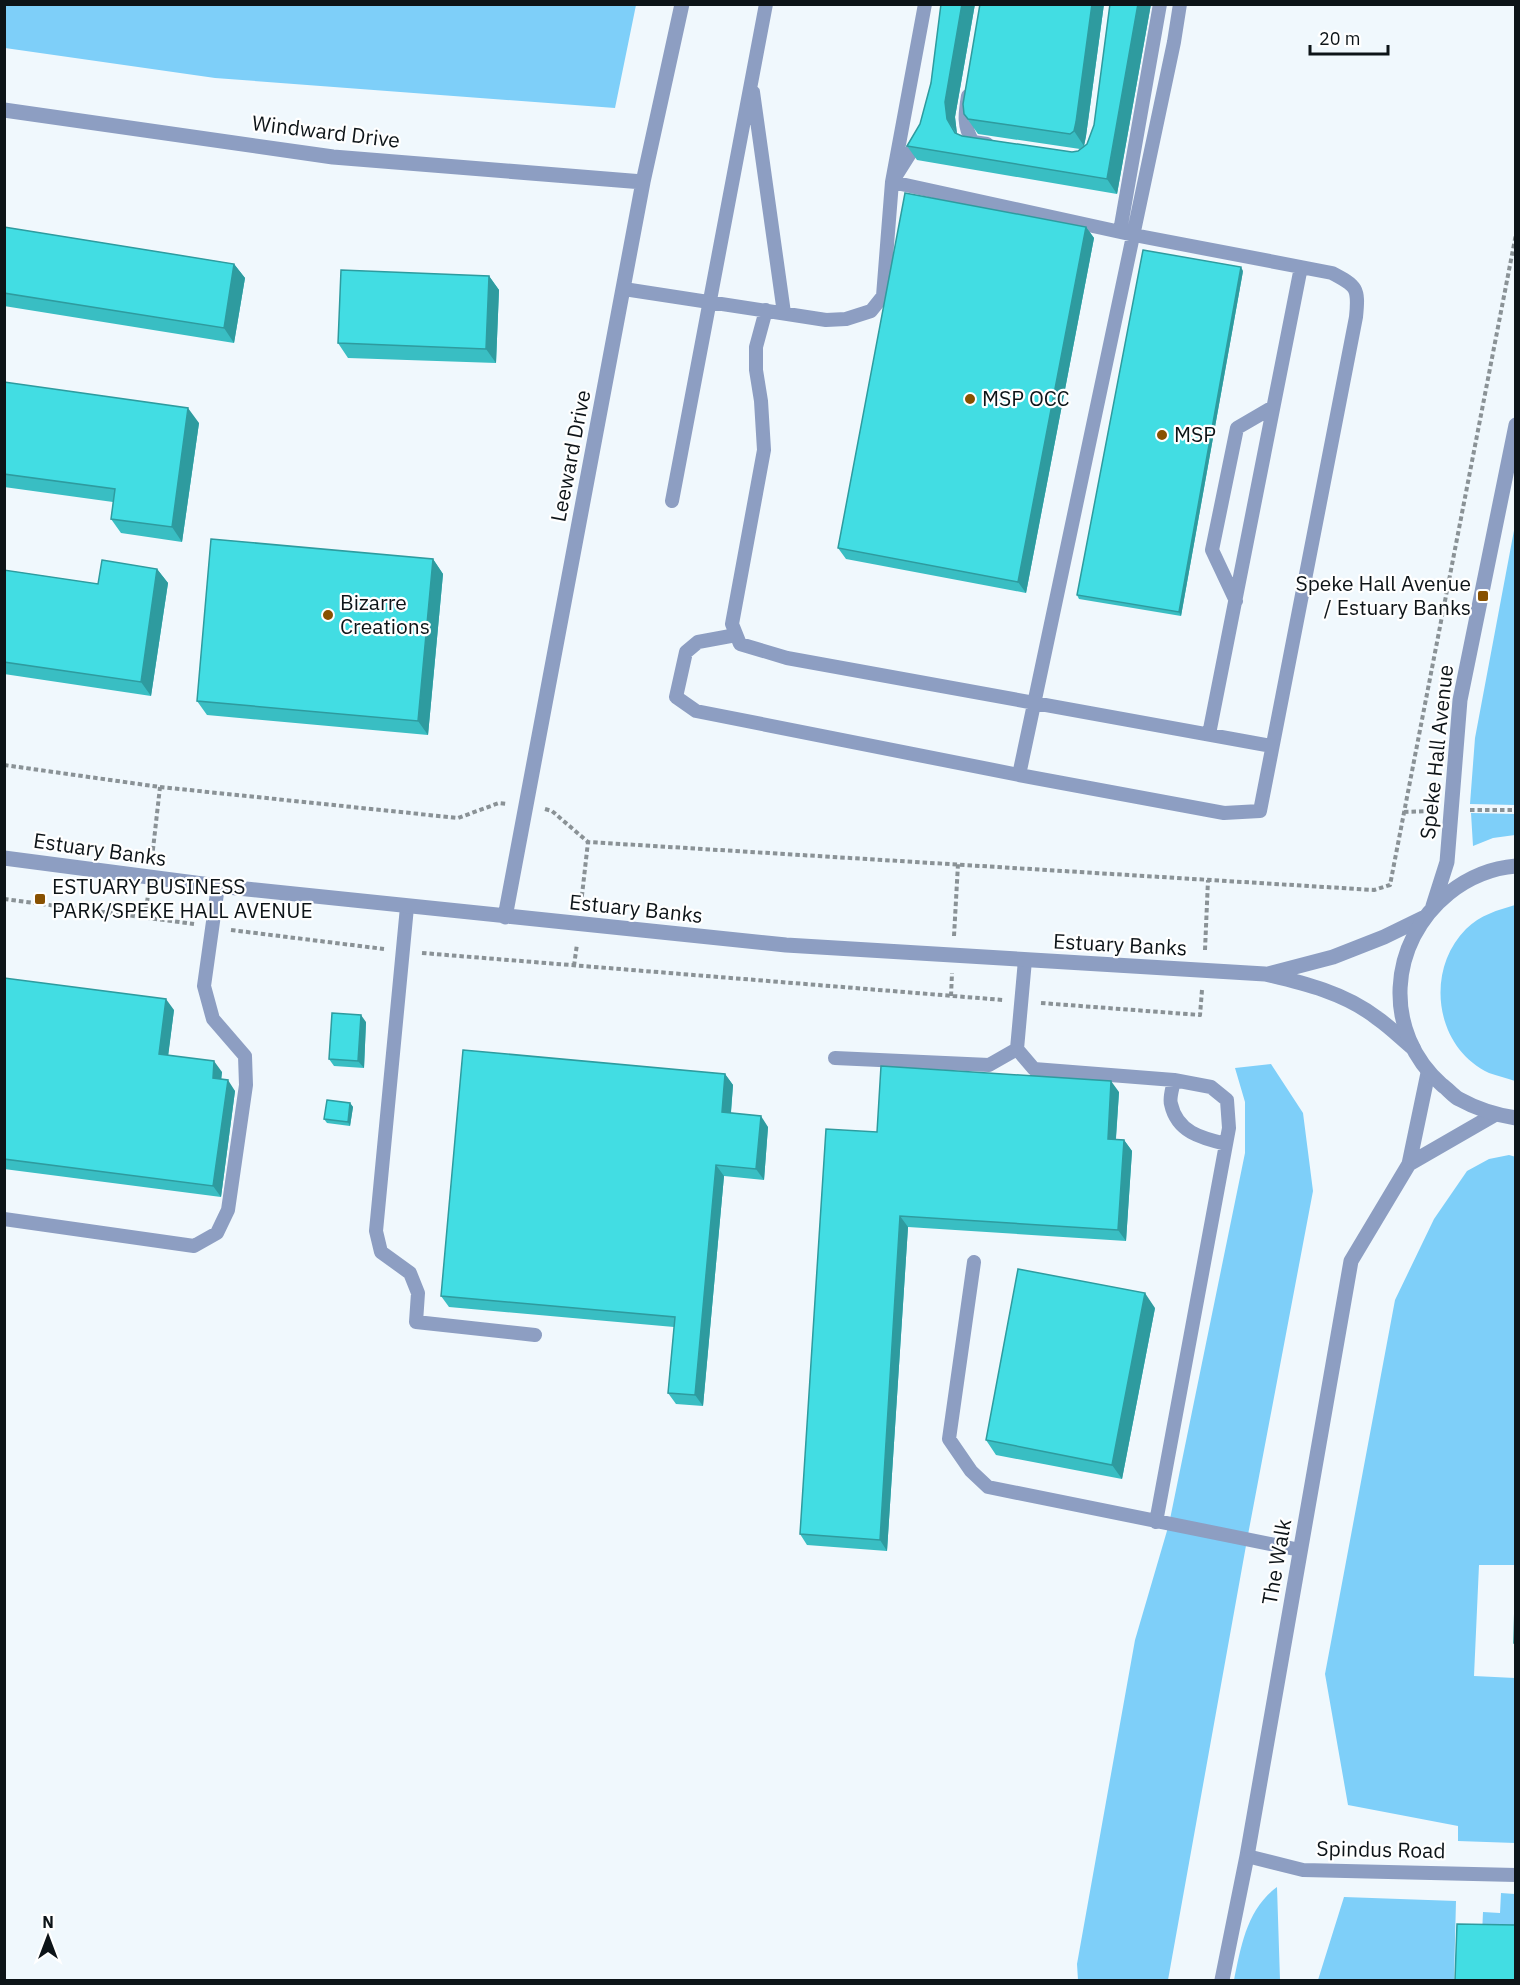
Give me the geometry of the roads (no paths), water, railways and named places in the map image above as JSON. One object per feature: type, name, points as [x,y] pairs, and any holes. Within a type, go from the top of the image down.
[{"type":"street","name":"Leeward Drive","points":[[505,917],[644,182],[682,4]]},
{"type":"street","name":"Windward Drive","points":[[4,110],[333,157],[644,182]]},
{"type":"street","name":"Speke Hall Avenue","points":[[1413,1048],[1403,1020],[1400,984],[1407,950],[1428,912],[1447,862],[1460,700],[1515,424]]},
{"type":"street","name":"Estuary Banks","points":[[4,858],[218,886],[786,945],[1265,974],[1310,984],[1346,999],[1376,1017],[1413,1048]]},
{"type":"street","points":[[1428,912],[1464,881],[1501,867],[1515,866]]},
{"type":"street","name":"Estuary Banks","points":[[1265,974],[1333,957],[1384,937],[1428,912]]},
{"type":"street","points":[[1413,1048],[1428,1072],[1458,1099],[1494,1115],[1515,1118]]},
{"type":"street","name":"The Walk","points":[[1222,1980],[1247,1856],[1351,1261],[1409,1164],[1428,1072]]},
{"type":"street","name":"The Walk","points":[[1409,1164],[1494,1115]]},
{"type":"lane","points":[[672,501],[766,4]]},
{"type":"lane","points":[[624,289],[826,320],[846,319],[871,311],[883,296],[892,182],[925,4]]},
{"type":"lane","points":[[1127,233],[1160,4]]},
{"type":"lane","points":[[1019,776],[1127,233],[1174,42],[1180,4]]},
{"type":"lane","points":[[752,81],[784,313]]},
{"type":"lane","points":[[970,86],[964,118],[966,132],[973,142],[1006,147]]},
{"type":"lane","points":[[892,182],[921,136],[924,126]]},
{"type":"lane","points":[[736,635],[698,642],[686,652],[676,697],[696,711],[1019,776],[1224,813],[1260,811],[1356,316],[1358,296],[1351,283],[1332,273],[1127,233],[892,182]]},
{"type":"lane","points":[[1209,734],[1301,267]]},
{"type":"lane","points":[[766,310],[756,348],[764,450],[732,624],[740,644],[787,658],[1035,701],[1272,746]]},
{"type":"lane","points":[[1236,600],[1212,550],[1237,428],[1273,407]]},
{"type":"lane","points":[[4,1219],[194,1246],[217,1233],[228,1210],[246,1085],[245,1056],[213,1019],[204,986],[218,886]]},
{"type":"lane","points":[[407,907],[376,1231],[381,1252],[410,1273],[418,1293],[416,1322],[535,1335]]},
{"type":"lane","points":[[1025,960],[1017,1048],[1034,1070],[1174,1080],[1210,1087],[1227,1100],[1229,1128],[1156,1522]]},
{"type":"lane","points":[[835,1058],[989,1065],[1017,1048]]},
{"type":"lane","points":[[1174,1080],[1170,1103],[1183,1128],[1206,1139],[1226,1144]]},
{"type":"lane","points":[[974,1262],[949,1439],[971,1471],[988,1487],[1300,1550]]},
{"type":"lane","name":"Spindus Road","points":[[1247,1856],[1303,1870],[1515,1875]]},
{"type":"place","name":"MSP OCC","points":[[970,399]]},
{"type":"place","name":"MSP","points":[[1162,435]]},
{"type":"place","name":"Speke Hall Avenue / Estuary Banks","points":[[1483,596]]},
{"type":"place","name":"Bizarre Creations","points":[[328,615]]},
{"type":"place","name":"ESTUARY BUSINESS PARK/SPEKE HALL AVENUE","points":[[40,899]]}]
